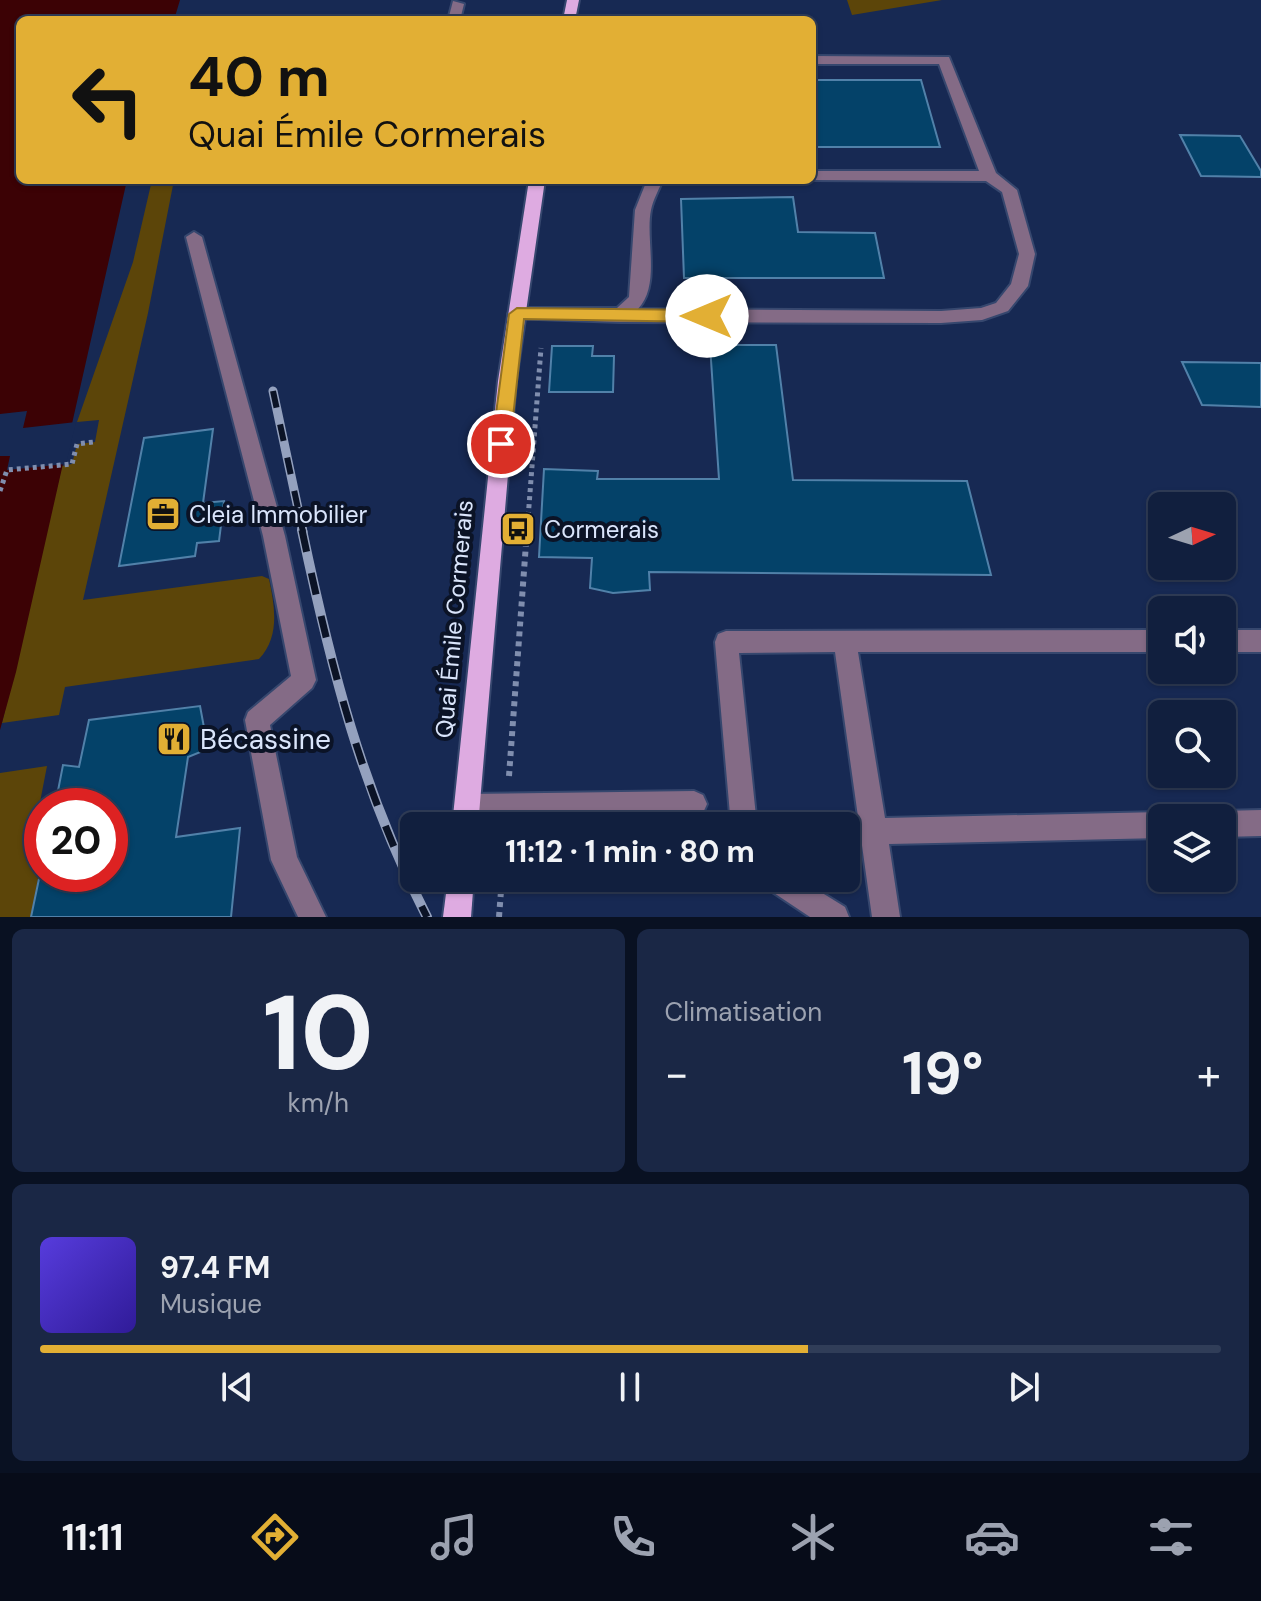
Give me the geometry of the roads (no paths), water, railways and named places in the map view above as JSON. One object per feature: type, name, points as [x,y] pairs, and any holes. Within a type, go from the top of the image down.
[{"type":"main road","name":"Quai Émile Cormerais","points":[[466,812],[481,632],[517,314],[536,184]]},
{"type":"main road","points":[[458,916],[460,892]]},
{"type":"lane","points":[[455,16],[458,4]]},
{"type":"lane","points":[[517,314],[941,317],[982,314],[1002,307],[1019,286],[1027,254],[1009,190],[989,176],[944,60],[816,60]]},
{"type":"lane","points":[[816,176],[989,176]]},
{"type":"lane","points":[[620,316],[637,299],[641,276],[643,210],[653,184]]},
{"type":"lane","points":[[194,237],[274,536],[304,680],[257,720],[284,860],[312,917]]},
{"type":"lane","points":[[743,812],[726,642],[1148,641]]},
{"type":"lane","points":[[1236,641],[1261,641]]},
{"type":"lane","points":[[845,642],[886,917]]},
{"type":"lane","points":[[485,812],[507,806],[694,804]]},
{"type":"lane","points":[[1236,824],[1261,823]]},
{"type":"lane","points":[[874,831],[1148,825]]},
{"type":"lane","points":[[796,892],[835,917]]},
{"type":"railway","points":[[273,391],[303,532]]},
{"type":"railway","points":[[302,530],[351,728],[384,823],[427,917]]},
{"type":"place","name":"Cleia Immobilier","points":[[163,514]]},
{"type":"place","name":"Cormerais","points":[[518,529]]},
{"type":"place","name":"Bécassine","points":[[174,739]]}]
